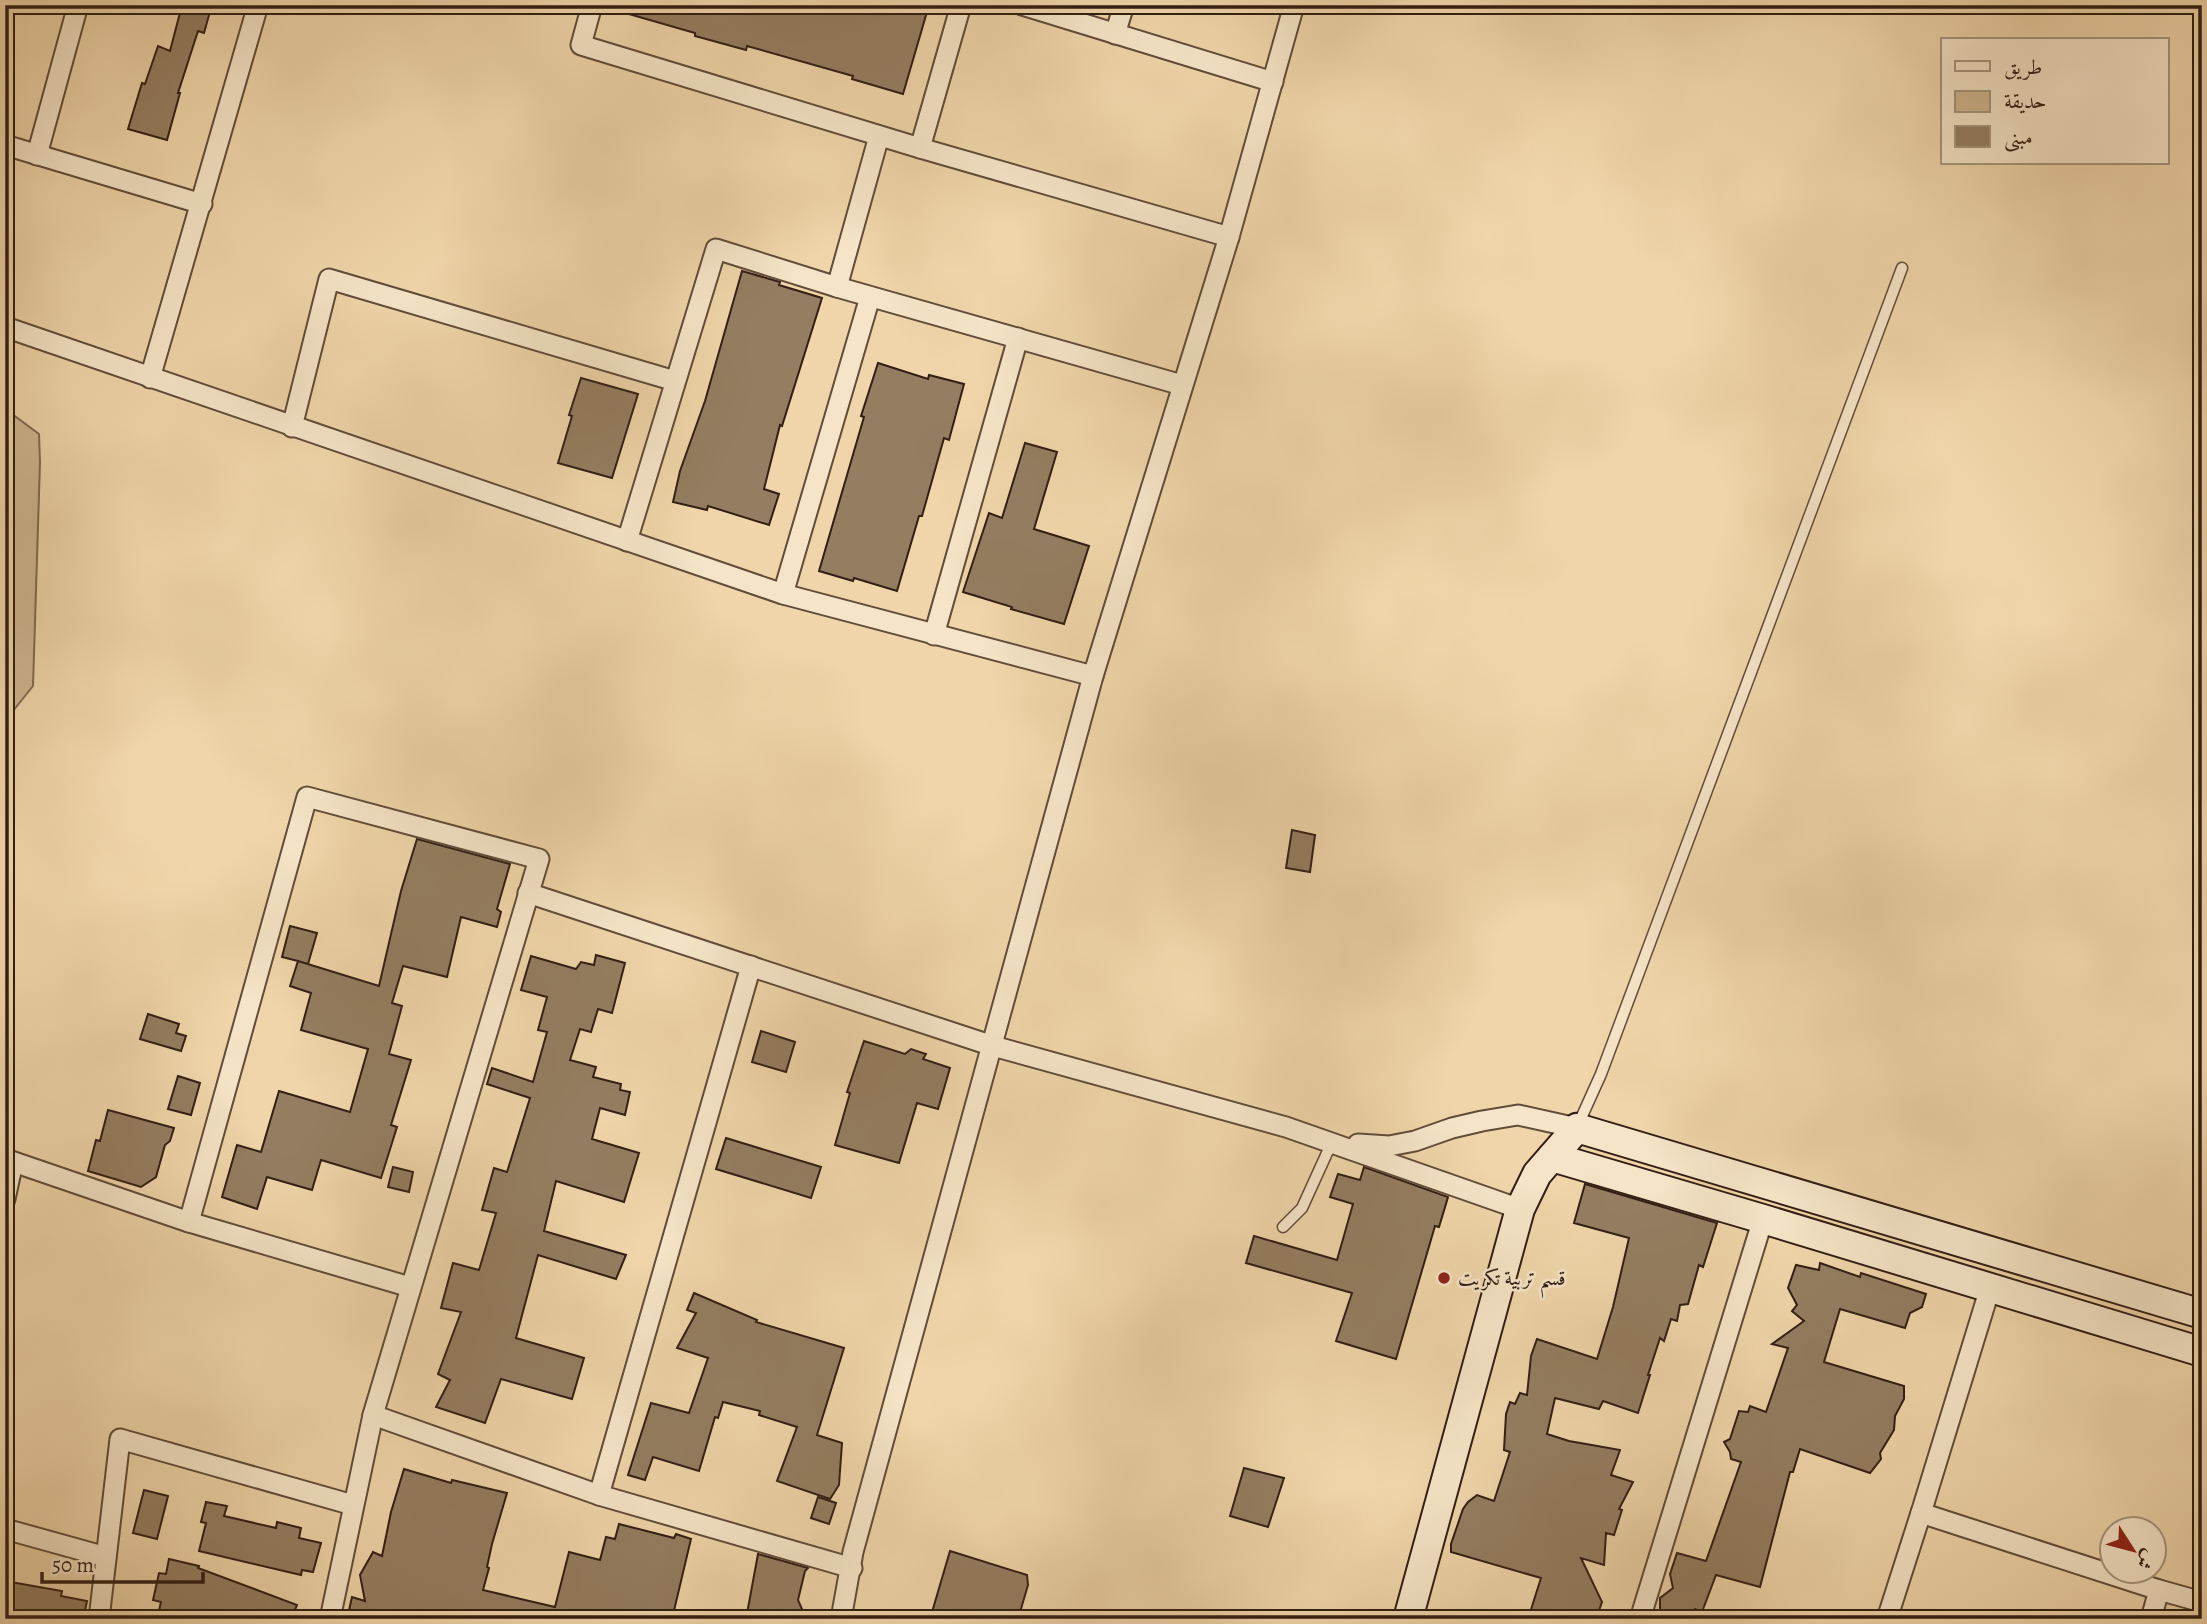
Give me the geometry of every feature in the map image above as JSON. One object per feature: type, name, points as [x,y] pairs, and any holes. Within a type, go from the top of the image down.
[{"type":"street","points":[[37,155],[78,5]]},
{"type":"street","points":[[150,378],[258,5]]},
{"type":"street","points":[[592,5],[581,45],[879,136],[1229,237]]},
{"type":"street","points":[[920,148],[961,5]]},
{"type":"street","points":[[1022,5],[1273,82]]},
{"type":"street","points":[[1115,34],[1124,5]]},
{"type":"street","points":[[841,1619],[853,1552],[1093,676],[1229,237],[1294,5]]},
{"type":"street","points":[[837,288],[879,136]]},
{"type":"street","points":[[5,145],[202,204]]},
{"type":"street","points":[[627,541],[716,249],[837,288],[1182,385]]},
{"type":"street","points":[[292,427],[329,279],[675,381]]},
{"type":"street","points":[[783,594],[870,297]]},
{"type":"street","points":[[5,327],[783,594],[1093,676]]},
{"type":"street","points":[[934,635],[1018,338]]},
{"type":"street","points":[[189,1222],[307,797],[539,859],[373,1415],[330,1619]]},
{"type":"street","points":[[528,894],[993,1046],[1286,1127],[1520,1209]]},
{"type":"street","points":[[599,1495],[751,966]]},
{"type":"street","points":[[1332,1142],[1389,1146],[1415,1141],[1452,1128],[1518,1115],[1577,1128],[2202,1314]]},
{"type":"street","points":[[1408,1619],[1520,1209],[1537,1174],[1577,1128]]},
{"type":"street","points":[[1552,1157],[2202,1352]]},
{"type":"street","points":[[5,1199],[9,1160],[189,1222],[410,1287]]},
{"type":"street","points":[[1640,1619],[1763,1219]]},
{"type":"street","points":[[1887,1619],[1990,1288]]},
{"type":"street","points":[[373,1415],[599,1495],[852,1568]]},
{"type":"street","points":[[99,1619],[121,1439],[353,1505]]},
{"type":"street","points":[[1921,1513],[2202,1602]]},
{"type":"street","points":[[5,1530],[107,1557]]},
{"type":"street","points":[[2151,1619],[2159,1590]]},
{"type":"lane","points":[[1577,1128],[1601,1074],[1902,268]]},
{"type":"lane","points":[[1283,1227],[1302,1208],[1332,1142]]},
{"type":"green space","points":[[5,412],[12,414],[39,434],[40,462],[33,686],[5,721]]},
{"type":"building","points":[[182,5],[211,8],[204,33],[198,31],[178,93],[167,140],[128,129],[142,83],[145,84],[158,46],[170,51]]},
{"type":"building","points":[[616,5],[929,5],[903,94],[852,79],[853,76],[747,46],[746,50],[695,36],[695,33],[615,10]]},
{"type":"building","points":[[742,271],[822,298],[782,426],[780,425],[764,489],[779,494],[769,525],[708,506],[707,510],[673,502],[680,471],[705,401]]},
{"type":"building","points":[[878,363],[928,379],[929,375],[964,384],[949,440],[944,438],[897,591],[819,571]]},
{"type":"building","points":[[581,378],[638,394],[612,478],[558,463]]},
{"type":"building","points":[[1025,443],[1057,452],[1034,529],[1089,546],[1064,624],[963,592],[989,513],[1002,518]]},
{"type":"building","points":[[1292,830],[1315,835],[1310,872],[1286,868]]},
{"type":"building","points":[[417,839],[510,864],[497,909],[501,912],[497,927],[461,917],[447,977],[403,966],[392,1003],[402,1006],[389,1054],[411,1060],[391,1125],[397,1127],[381,1178],[321,1160],[312,1190],[267,1177],[257,1209],[222,1197],[237,1145],[261,1152],[279,1091],[350,1112],[368,1049],[301,1030],[311,993],[290,986],[298,961],[379,986],[401,891]]},
{"type":"building","points":[[290,926],[317,933],[308,964],[282,957]]},
{"type":"building","points":[[596,955],[625,963],[612,1013],[598,1009],[591,1032],[580,1029],[570,1060],[596,1067],[593,1077],[621,1084],[620,1090],[630,1092],[625,1115],[600,1108],[592,1139],[639,1153],[624,1202],[556,1181],[544,1231],[626,1255],[616,1279],[538,1255],[516,1338],[584,1358],[572,1399],[501,1379],[485,1423],[436,1407],[450,1380],[438,1374],[461,1312],[441,1308],[453,1263],[479,1270],[496,1213],[482,1210],[494,1168],[507,1172],[530,1098],[487,1084],[492,1068],[533,1082],[547,1032],[538,1030],[547,997],[521,990],[531,956],[576,969],[581,962],[594,965]]},
{"type":"building","points":[[148,1014],[179,1024],[176,1033],[186,1036],[181,1051],[140,1039]]},
{"type":"building","points":[[761,1031],[795,1042],[786,1072],[752,1062]]},
{"type":"building","points":[[864,1041],[905,1054],[911,1049],[926,1054],[923,1059],[950,1068],[938,1109],[917,1103],[899,1163],[835,1145],[850,1093],[847,1092]]},
{"type":"building","points":[[178,1076],[200,1083],[191,1115],[168,1109]]},
{"type":"building","points":[[108,1110],[174,1128],[170,1141],[165,1145],[156,1177],[141,1187],[88,1171]]},
{"type":"building","points":[[726,1138],[821,1167],[811,1198],[716,1169]]},
{"type":"building","points":[[393,1167],[413,1172],[409,1192],[388,1187]]},
{"type":"building","points":[[1364,1167],[1448,1197],[1439,1227],[1435,1226],[1396,1359],[1336,1341],[1352,1293],[1246,1263],[1254,1236],[1337,1260],[1353,1204],[1330,1197],[1338,1174],[1360,1180]]},
{"type":"building","points":[[1585,1184],[1717,1223],[1703,1267],[1699,1265],[1688,1304],[1680,1305],[1677,1321],[1671,1319],[1664,1341],[1660,1338],[1638,1413],[1603,1401],[1599,1409],[1555,1398],[1547,1434],[1569,1441],[1620,1450],[1611,1475],[1633,1482],[1619,1509],[1622,1510],[1614,1535],[1606,1533],[1604,1565],[1581,1558],[1602,1602],[1596,1619],[1528,1619],[1541,1578],[1451,1552],[1451,1544],[1468,1502],[1477,1495],[1494,1501],[1510,1452],[1504,1450],[1506,1414],[1510,1402],[1515,1404],[1520,1393],[1527,1395],[1531,1356],[1537,1339],[1597,1359],[1613,1307],[1629,1238],[1574,1223]]},
{"type":"building","points":[[1820,1263],[1860,1277],[1861,1273],[1926,1294],[1922,1307],[1910,1313],[1905,1328],[1840,1309],[1824,1362],[1904,1386],[1904,1399],[1895,1416],[1894,1430],[1880,1453],[1881,1459],[1870,1473],[1800,1449],[1793,1472],[1790,1472],[1760,1587],[1716,1575],[1702,1612],[1695,1609],[1692,1615],[1685,1615],[1684,1619],[1660,1619],[1660,1598],[1673,1588],[1670,1574],[1677,1553],[1706,1561],[1741,1462],[1731,1459],[1724,1442],[1730,1439],[1739,1411],[1748,1412],[1750,1406],[1766,1412],[1788,1348],[1772,1344],[1804,1321],[1792,1311],[1797,1305],[1788,1288],[1796,1265],[1819,1270]]},
{"type":"building","points":[[694,1293],[757,1320],[756,1322],[844,1348],[817,1435],[842,1443],[839,1485],[830,1499],[777,1481],[797,1427],[759,1415],[760,1411],[723,1402],[718,1418],[715,1417],[699,1471],[653,1457],[645,1480],[628,1475],[651,1403],[689,1413],[708,1358],[677,1348],[696,1313],[687,1310]]},
{"type":"building","points":[[1244,1468],[1284,1478],[1268,1527],[1230,1516]]},
{"type":"building","points":[[404,1469],[451,1483],[452,1480],[507,1493],[492,1544],[483,1590],[555,1607],[569,1552],[600,1560],[606,1537],[615,1539],[619,1524],[674,1538],[676,1534],[691,1539],[672,1619],[347,1619],[352,1597],[365,1601],[360,1575],[373,1552],[382,1556]]},
{"type":"building","points":[[144,1490],[168,1496],[157,1539],[133,1533]]},
{"type":"building","points":[[818,1497],[836,1503],[829,1524],[811,1518]]},
{"type":"building","points":[[206,1502],[227,1506],[224,1516],[276,1528],[277,1522],[301,1528],[299,1538],[321,1543],[313,1572],[302,1570],[301,1575],[199,1551],[206,1523],[201,1522]]},
{"type":"building","points":[[950,1551],[1027,1575],[1028,1585],[1018,1619],[930,1619]]},
{"type":"building","points":[[758,1554],[808,1568],[798,1600],[805,1616],[796,1614],[795,1619],[746,1619]]},
{"type":"building","points":[[169,1559],[199,1566],[198,1568],[297,1605],[291,1619],[157,1619],[161,1602],[153,1600],[159,1573],[166,1574]]},
{"type":"building","points":[[5,1581],[62,1591],[61,1596],[87,1601],[83,1619],[5,1619]]},
{"type":"place","name":"قسم تربية تكريت","points":[[1444,1278]]}]
